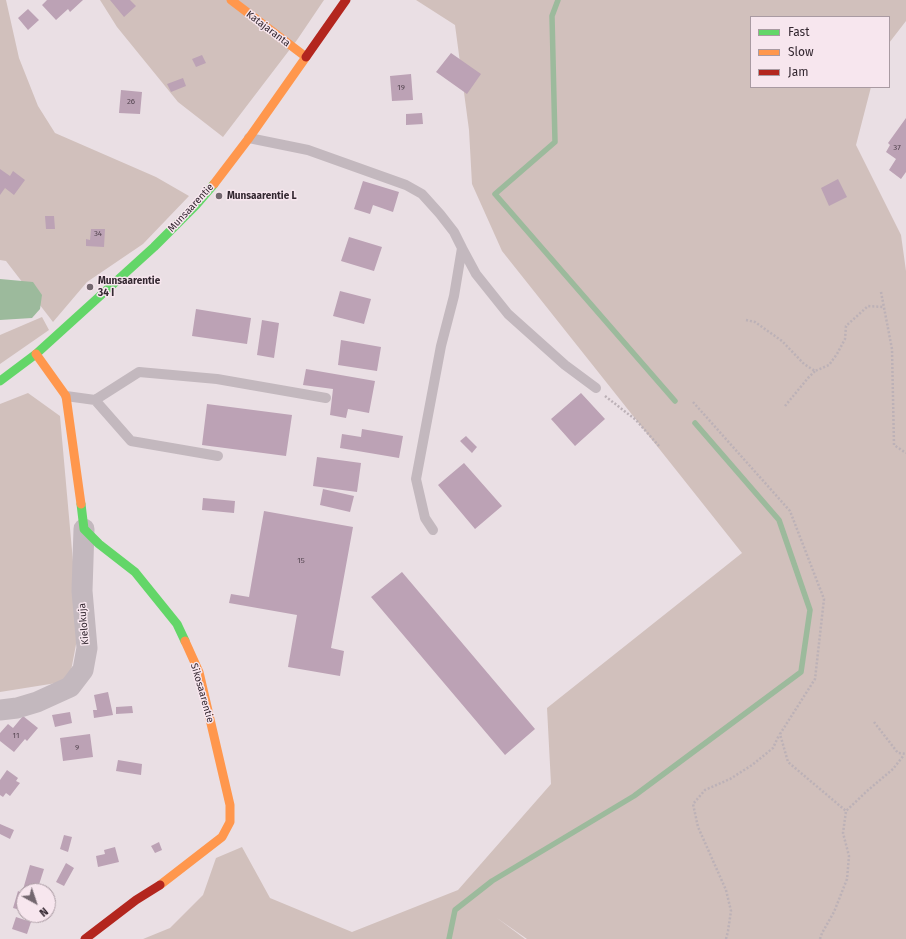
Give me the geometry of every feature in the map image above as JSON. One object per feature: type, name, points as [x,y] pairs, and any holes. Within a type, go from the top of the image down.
[{"type":"street","name":"Katajaranta","points":[[231,0],[306,57]]},
{"type":"street","name":"Munsaarentie","points":[[0,381],[36,354],[154,247],[196,205],[249,138],[346,0]]},
{"type":"street","points":[[36,354],[66,396],[84,529]]},
{"type":"street","name":"Kielokuja","points":[[0,710],[17,708],[37,702],[70,687],[83,670],[87,648],[82,591],[84,529]]},
{"type":"street","name":"Sikosaarentie","points":[[84,529],[99,544],[134,572],[177,624],[199,672],[230,805],[230,822],[222,837],[163,883],[136,900],[85,939]]},
{"type":"lane","points":[[249,138],[308,150],[406,184],[422,194],[454,232],[476,274],[508,314],[565,365],[596,388]]},
{"type":"lane","points":[[433,530],[425,518],[416,479],[441,346],[454,296],[462,248]]},
{"type":"lane","points":[[66,396],[95,400],[139,372],[216,379],[326,398]]},
{"type":"lane","points":[[95,400],[131,441],[218,456]]},
{"type":"path","points":[[881,292],[892,349],[894,445],[906,453]]},
{"type":"path","points":[[785,406],[808,378],[816,371],[829,365],[837,354],[844,339],[846,326],[868,306],[884,307]]},
{"type":"path","points":[[746,320],[755,322],[782,341],[804,364],[816,371]]},
{"type":"path","points":[[596,388],[636,420],[660,446]]},
{"type":"path","points":[[693,402],[790,512],[824,599],[815,679],[780,734],[773,748],[752,765],[730,779],[705,790],[692,804],[698,827],[726,890],[731,911],[726,939]]},
{"type":"path","points":[[820,939],[834,912],[847,879],[849,856],[843,833],[846,811],[894,769],[905,754],[898,753],[874,722]]},
{"type":"path","points":[[780,734],[788,762],[846,811]]},
{"type":"shaded area","points":[[0,0],[6,0],[19,58],[38,106],[55,133],[156,177],[189,196],[143,244],[87,282],[53,322],[6,261],[0,260]]},
{"type":"shaded area","points":[[100,0],[324,0],[297,40],[223,137],[178,102],[117,27]]},
{"type":"shaded area","points":[[416,0],[906,0],[906,21],[890,42],[890,16],[750,16],[750,88],[871,88],[856,145],[901,235],[906,271],[906,939],[527,939],[497,918],[525,939],[143,939],[170,928],[203,895],[216,858],[242,847],[270,898],[352,932],[458,890],[551,784],[547,708],[742,553],[502,251],[472,184],[469,130],[455,25]]},
{"type":"shaded area","points":[[0,279],[33,282],[42,295],[40,309],[32,318],[0,320]]},
{"type":"shaded area","points":[[42,317],[49,330],[0,364],[0,335]]},
{"type":"shaded area","points":[[28,393],[60,416],[79,629],[69,681],[0,692],[0,404]]},
{"type":"building","points":[[47,0],[83,0],[70,12],[68,9],[56,20],[42,5]]},
{"type":"building","points":[[110,0],[130,0],[136,6],[124,17]]},
{"type":"building","points":[[28,9],[39,20],[28,30],[18,18]]},
{"type":"building","points":[[451,53],[481,74],[467,94],[436,72]]},
{"type":"building","points":[[202,55],[206,63],[196,67],[192,59]]},
{"type":"building","points":[[411,74],[413,100],[392,101],[390,76]]},
{"type":"building","points":[[183,78],[186,86],[171,92],[167,84]]},
{"type":"building","points":[[121,90],[142,92],[140,114],[119,113]]},
{"type":"building","points":[[422,113],[423,124],[406,125],[406,114]]},
{"type":"building","points":[[906,118],[906,172],[901,179],[889,170],[896,159],[886,152],[890,145],[888,143]]},
{"type":"building","points":[[0,169],[10,176],[13,171],[25,180],[14,195],[5,188],[0,195]]},
{"type":"building","points":[[838,179],[847,197],[829,206],[821,188]]},
{"type":"building","points":[[363,181],[399,192],[393,212],[373,205],[370,214],[354,209]]},
{"type":"building","points":[[45,216],[54,216],[55,229],[46,229]]},
{"type":"building","points":[[91,229],[105,229],[104,247],[86,246],[86,239],[90,240]]},
{"type":"building","points":[[349,237],[382,247],[374,271],[341,261]]},
{"type":"building","points":[[340,291],[371,299],[364,324],[333,316]]},
{"type":"building","points":[[196,309],[251,318],[247,344],[192,336]]},
{"type":"building","points":[[262,320],[279,323],[274,358],[257,355]]},
{"type":"building","points":[[341,340],[381,347],[377,371],[338,365]]},
{"type":"building","points":[[306,369],[375,381],[369,413],[348,409],[346,418],[330,415],[333,389],[303,385]]},
{"type":"building","points":[[581,393],[605,419],[575,446],[551,419]]},
{"type":"building","points":[[207,404],[292,415],[286,456],[202,445]]},
{"type":"building","points":[[362,429],[403,436],[399,458],[340,448],[342,434],[361,437]]},
{"type":"building","points":[[466,436],[477,447],[472,453],[460,441]]},
{"type":"building","points":[[317,457],[361,463],[357,492],[313,486]]},
{"type":"building","points":[[464,463],[502,506],[475,529],[438,485]]},
{"type":"building","points":[[323,489],[354,496],[350,512],[320,505]]},
{"type":"building","points":[[203,498],[235,501],[234,513],[202,510]]},
{"type":"building","points":[[264,511],[353,527],[331,648],[344,651],[340,676],[288,667],[297,615],[229,603],[231,594],[249,597]]},
{"type":"building","points":[[402,572],[535,729],[505,755],[371,597]]},
{"type":"building","points":[[108,692],[113,715],[94,718],[93,710],[97,710],[94,695]]},
{"type":"building","points":[[132,706],[133,713],[116,714],[116,707]]},
{"type":"building","points":[[70,712],[72,723],[55,727],[52,715]]},
{"type":"building","points":[[23,716],[38,728],[27,741],[25,739],[14,752],[0,741],[0,733],[8,724],[13,728]]},
{"type":"building","points":[[90,734],[93,757],[63,761],[60,738]]},
{"type":"building","points":[[118,760],[142,764],[141,775],[116,771]]},
{"type":"building","points":[[7,770],[18,778],[16,781],[20,783],[10,796],[6,793],[3,797],[0,795],[0,780]]},
{"type":"building","points":[[0,824],[14,830],[10,839],[0,834]]},
{"type":"building","points":[[64,835],[72,837],[68,852],[60,849]]},
{"type":"building","points":[[159,842],[162,850],[155,853],[151,846]]},
{"type":"building","points":[[115,847],[119,862],[98,867],[96,856],[105,854],[104,850]]},
{"type":"building","points":[[66,863],[74,868],[64,886],[56,882]]},
{"type":"building","points":[[30,865],[44,869],[40,883],[25,883]]},
{"type":"building","points":[[16,898],[16,909],[13,908]]},
{"type":"building","points":[[16,917],[16,923],[31,923],[27,934],[12,929]]},
{"type":"waterway","points":[[558,0],[552,16],[555,142],[495,194],[675,401]]},
{"type":"waterway","points":[[449,939],[455,910],[492,881],[634,796],[801,672],[810,610],[779,520],[695,423]]},
{"type":"traffic: fast","points":[[0,381],[36,354],[154,247],[196,205],[214,184]]},
{"type":"traffic: fast","points":[[81,504],[84,529],[99,544],[135,572],[177,624],[185,641]]},
{"type":"traffic: slow","points":[[231,0],[306,57]]},
{"type":"traffic: slow","points":[[214,184],[249,138],[306,57]]},
{"type":"traffic: slow","points":[[36,354],[66,396],[81,504]]},
{"type":"traffic: slow","points":[[160,885],[222,837],[230,822],[230,805],[199,672],[185,641]]},
{"type":"traffic: jam","points":[[306,57],[346,0]]},
{"type":"traffic: jam","points":[[85,939],[136,900],[160,885]]},
{"type":"place","name":"Munsaarentie L","points":[[219,196]]},
{"type":"place","name":"Munsaarentie 34 I","points":[[90,287]]}]
